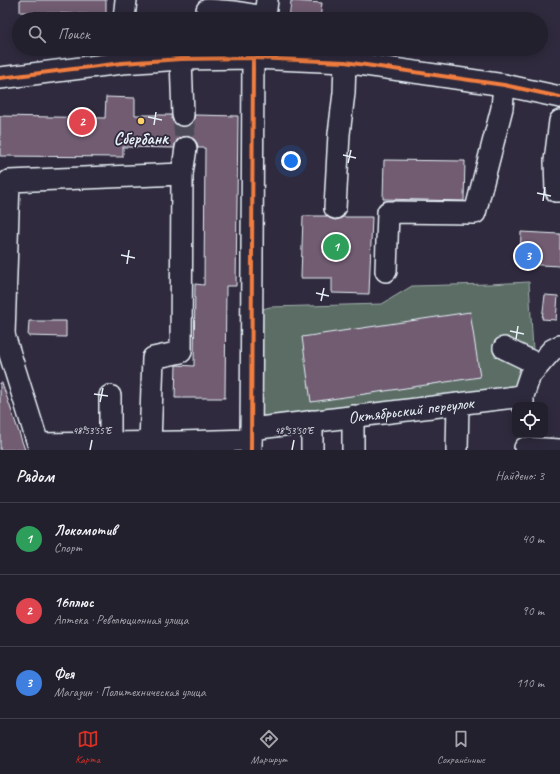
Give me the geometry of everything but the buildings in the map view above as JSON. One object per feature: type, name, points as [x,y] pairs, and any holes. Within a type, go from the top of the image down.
[{"type":"street","points":[[125,12],[126,0]]},
{"type":"street","points":[[266,12],[267,0]]},
{"type":"street","points":[[207,10],[235,6],[251,12]]},
{"type":"street","points":[[0,78],[122,56],[180,59],[192,56]]},
{"type":"street","points":[[234,56],[345,62],[504,85],[560,97]]},
{"type":"street","points":[[251,440],[253,58]]},
{"type":"street","points":[[180,59],[183,115]]},
{"type":"street","points":[[335,208],[345,62]]},
{"type":"street","points":[[386,271],[388,212],[475,214],[502,108],[504,85]]},
{"type":"street","points":[[560,121],[554,161],[556,191],[560,191]]},
{"type":"street","points":[[150,443],[153,358],[181,352],[182,174],[186,148]]},
{"type":"street","points":[[39,447],[2,335],[9,181],[182,174]]},
{"type":"street","points":[[523,400],[530,375],[552,350],[560,346]]},
{"type":"street","points":[[504,348],[539,365]]},
{"type":"street","points":[[110,396],[110,443]]},
{"type":"street","name":"Октябрьский переулок","points":[[39,447],[110,443],[150,443],[180,446],[251,440],[312,421],[458,404],[523,400]]},
{"type":"street","points":[[457,450],[458,404]]},
{"type":"street","points":[[353,416],[353,450]]},
{"type":"street","points":[[312,421],[312,450]]},
{"type":"street","points":[[524,444],[560,450]]},
{"type":"green space","points":[[529,282],[533,350],[530,375],[523,396],[270,426],[258,407],[259,310],[270,307],[382,304],[412,286]]},
{"type":"tunnel","points":[[183,115],[186,148]]},
{"type":"cycle path","points":[[0,78],[122,63],[181,59],[253,58],[345,62],[504,85],[560,97]]},
{"type":"cycle path","points":[[251,450],[253,58]]},
{"type":"place","name":"Сбербанк","points":[[141,121]]},
{"type":"place","name":"16плюс","points":[[82,122]]},
{"type":"place","name":"Локомотив","points":[[336,247]]},
{"type":"place","name":"Фея","points":[[528,256]]}]
